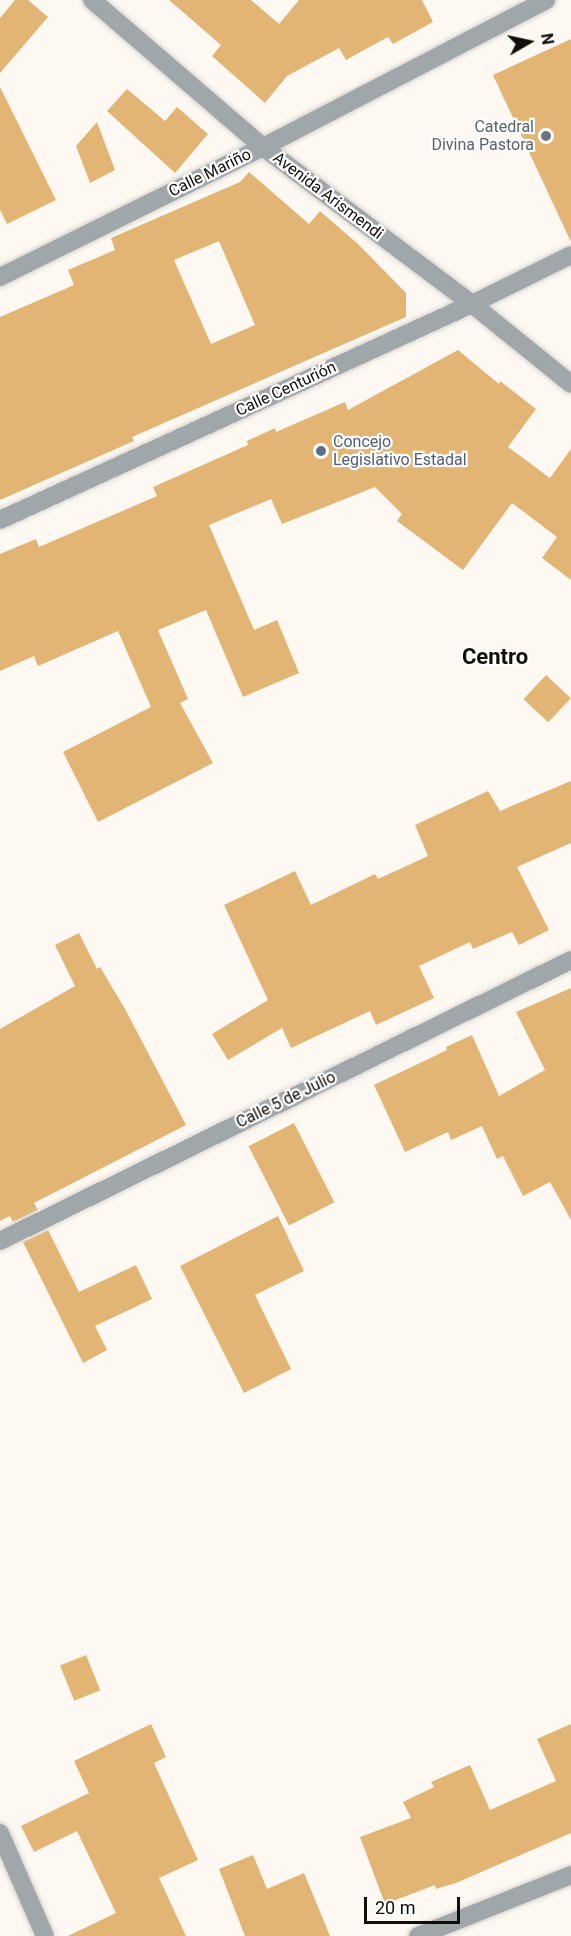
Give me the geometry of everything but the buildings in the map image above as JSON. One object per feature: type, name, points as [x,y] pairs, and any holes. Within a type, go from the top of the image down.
[{"type":"street","name":"Avenida Arismendi","points":[[92,0],[263,147],[472,304],[571,384]]},
{"type":"street","name":"Calle Mariño","points":[[0,277],[263,147],[546,0]]},
{"type":"street","name":"Calle Centurión","points":[[0,520],[472,304],[571,255]]},
{"type":"street","name":"Calle 5 de Julio","points":[[0,1240],[571,960]]},
{"type":"street","points":[[0,1833],[45,1936]]},
{"type":"street","points":[[418,1936],[571,1875]]},
{"type":"place","name":"Catedral Divina Pastora","points":[[546,136]]},
{"type":"place","name":"Concejo Legislativo Estadal","points":[[321,451]]},
{"type":"district","name":"Centro","points":[[495,657]]}]
